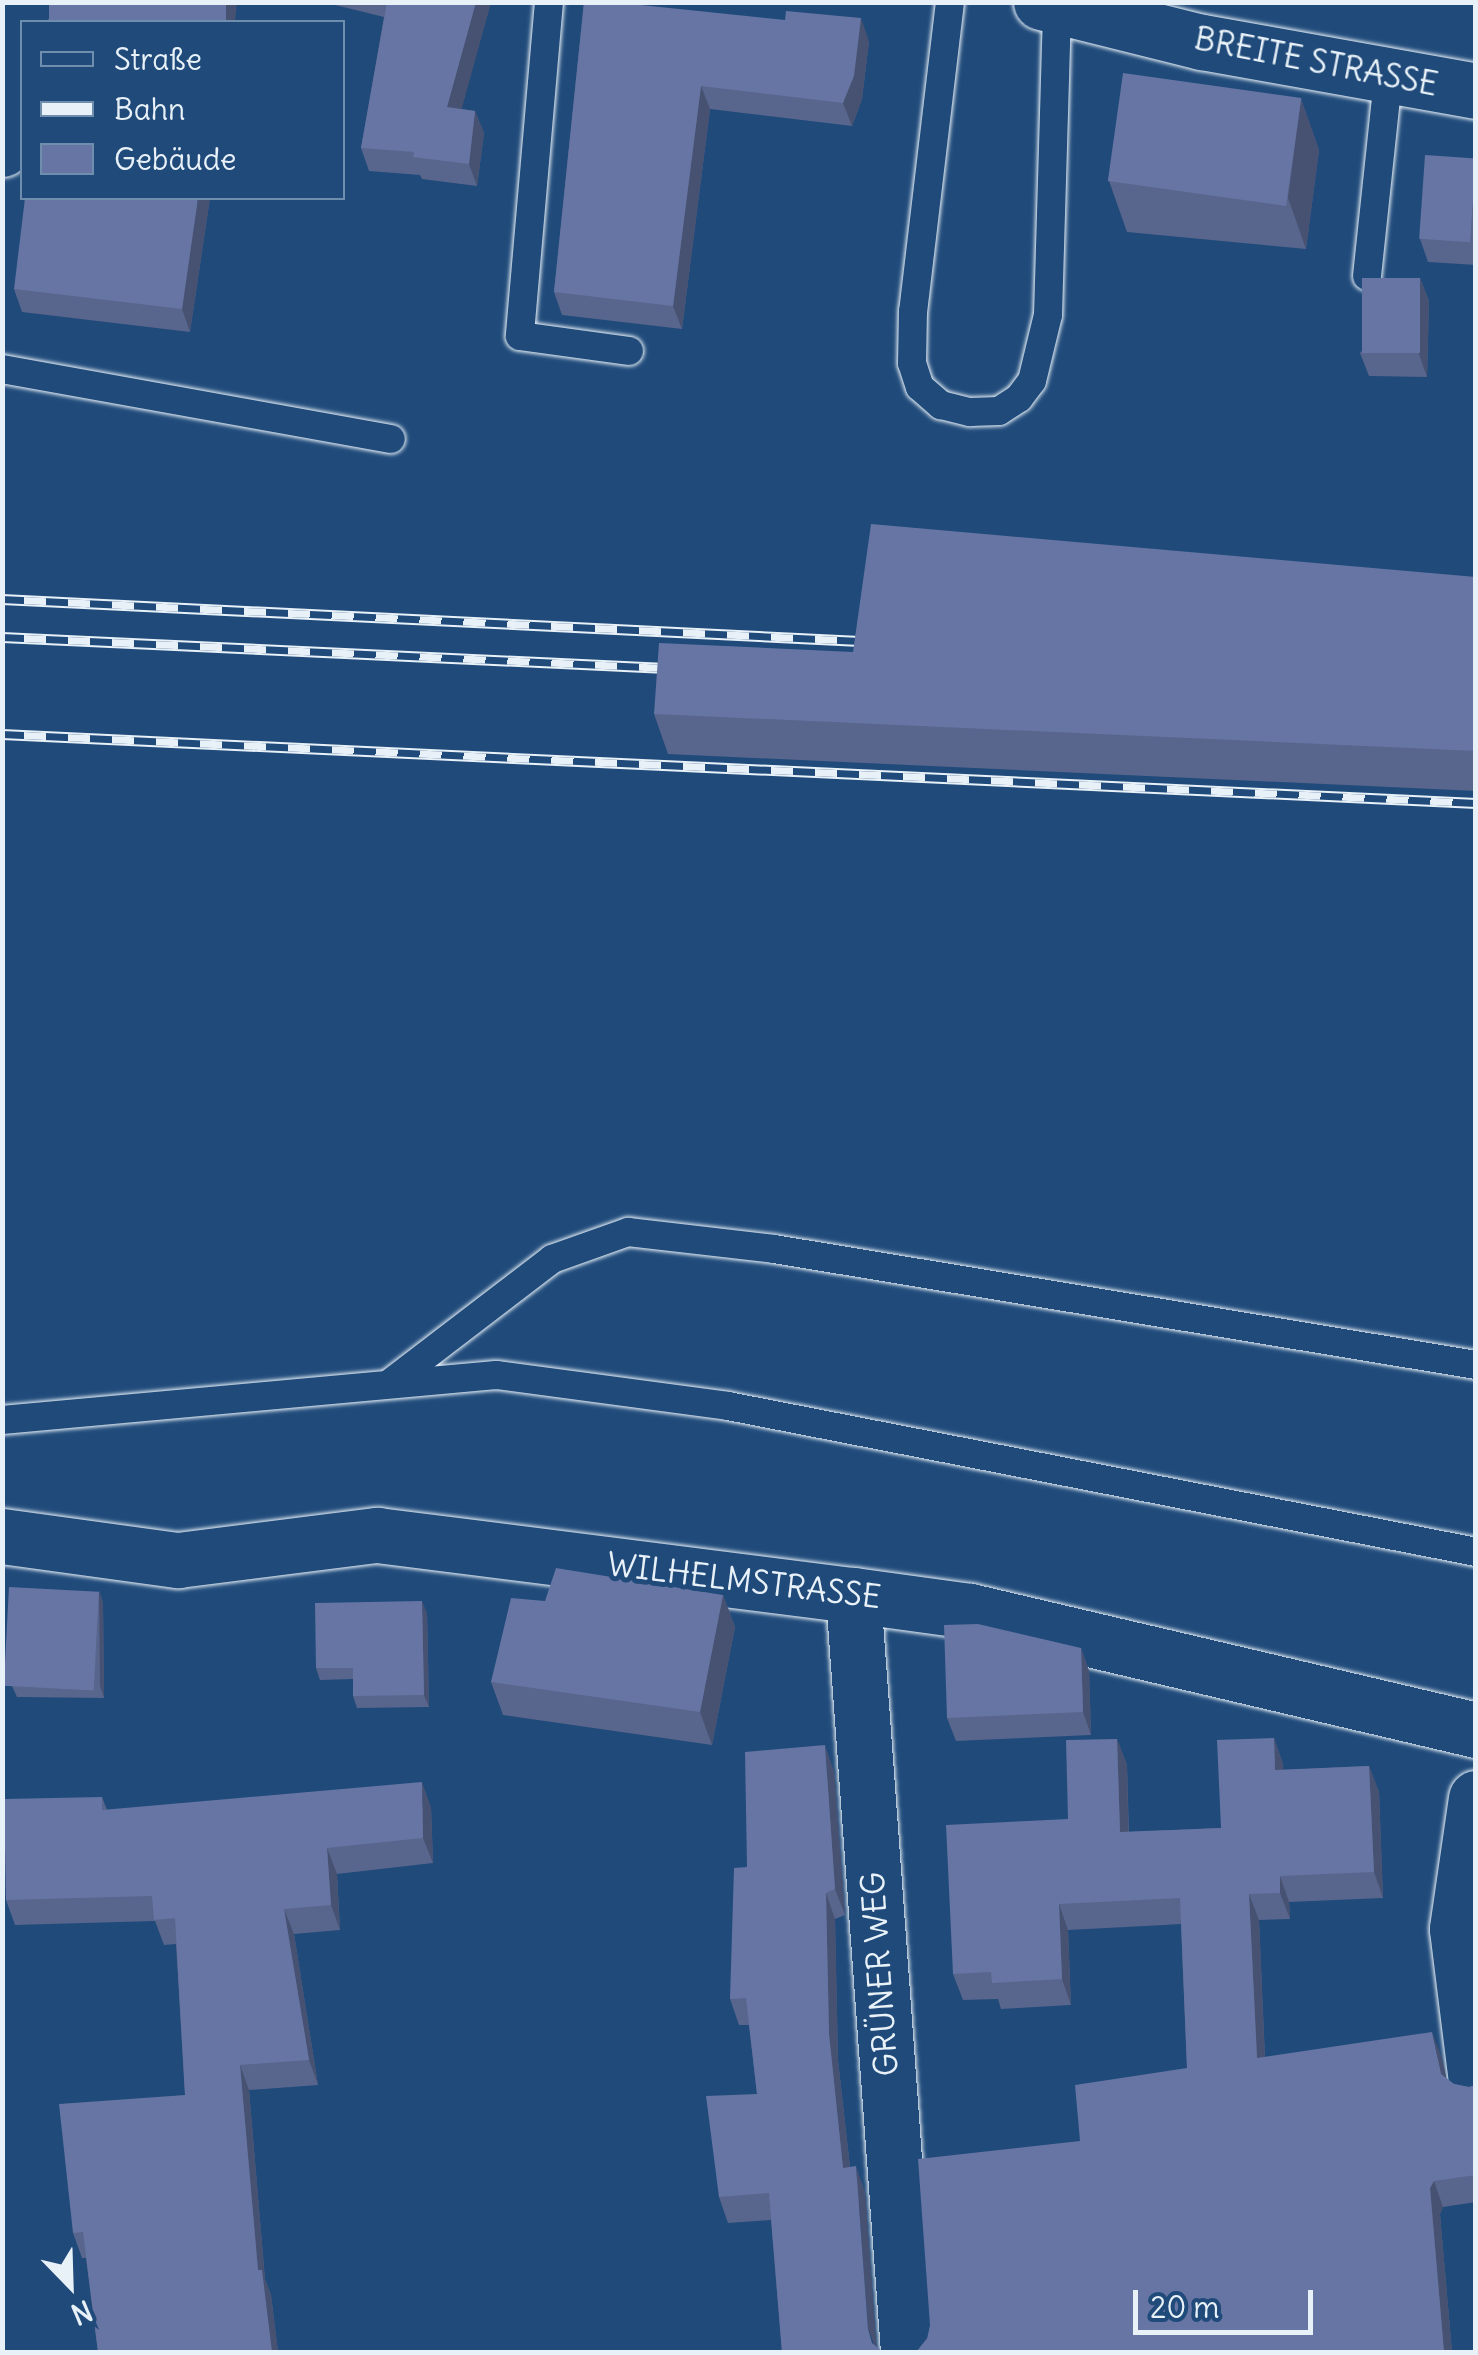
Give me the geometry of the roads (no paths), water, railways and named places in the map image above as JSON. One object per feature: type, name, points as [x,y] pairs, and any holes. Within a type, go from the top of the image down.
[{"type":"street","name":"BREITE STRASSE","points":[[1049,4],[1202,42],[1388,79],[1476,91]]},
{"type":"street","points":[[2,149],[20,23]]},
{"type":"street","name":"WILHELMSTRASSE","points":[[2,1536],[178,1560],[377,1535],[852,1594],[970,1611],[1476,1730]]},
{"type":"street","name":"GRÜNER WEG","points":[[852,1594],[908,2352]]},
{"type":"street","points":[[1476,1798],[1458,1929],[1476,2082]]},
{"type":"lane","points":[[548,2],[520,336],[629,351]]},
{"type":"lane","points":[[950,2],[913,311],[912,364],[920,387],[941,405],[970,412],[999,410],[1019,398],[1032,381],[1048,316],[1049,4]]},
{"type":"lane","points":[[1367,276],[1388,79]]},
{"type":"lane","points":[[2,369],[392,440]]},
{"type":"lane","points":[[390,1383],[552,1259],[628,1232],[774,1248],[1476,1365]]},
{"type":"lane","points":[[2,1420],[496,1376],[728,1406],[1476,1552]]},
{"type":"railway","points":[[2,599],[881,642]]},
{"type":"railway","points":[[2,637],[687,669]]},
{"type":"railway","points":[[2,734],[1476,803]]}]
